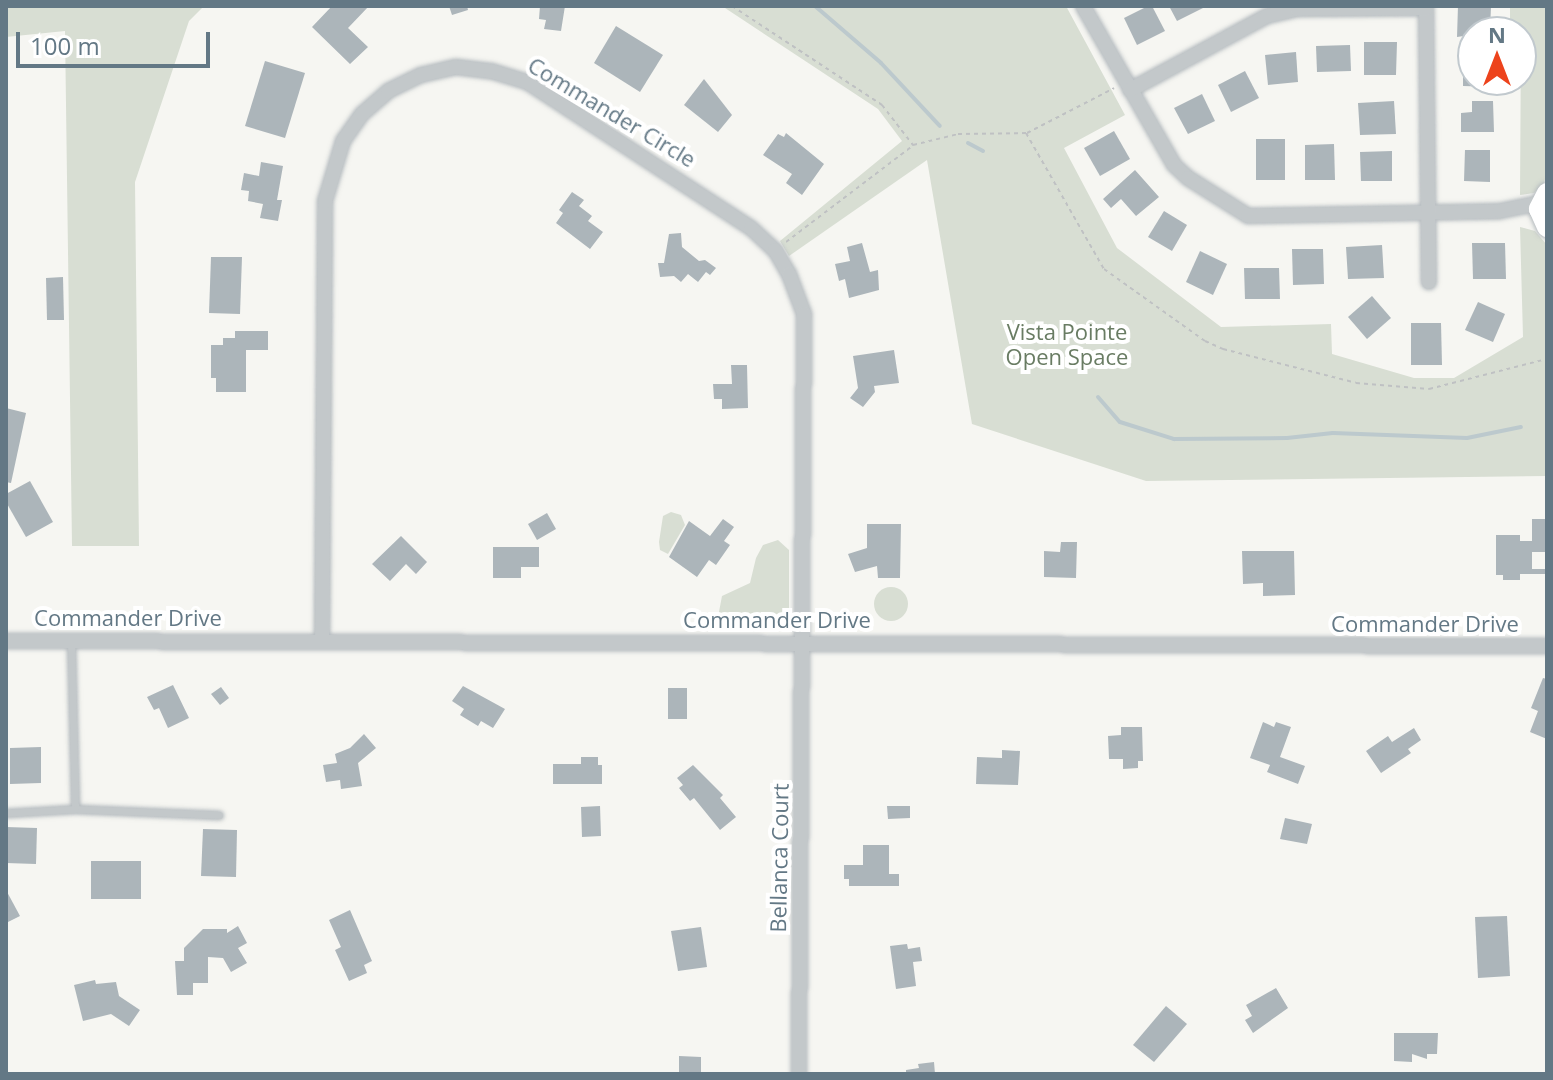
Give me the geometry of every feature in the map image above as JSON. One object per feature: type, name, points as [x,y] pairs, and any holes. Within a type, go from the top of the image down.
[{"type":"street","points":[[1083,6],[1174,165],[1248,216],[1544,211]]},
{"type":"street","points":[[1130,90],[1267,16],[1298,9],[1426,7],[1429,282]]},
{"type":"street","name":"Commander Circle","points":[[322,640],[325,201],[343,141],[362,114],[388,91],[421,75],[456,67],[527,82],[691,186],[751,228],[775,250],[789,274],[804,314],[804,642]]},
{"type":"street","name":"Commander Drive","points":[[6,641],[1547,646]]},
{"type":"street","name":"Bellanca Court","points":[[799,1074],[804,642]]},
{"type":"lane","points":[[71,640],[75,809]]},
{"type":"lane","points":[[6,813],[75,809],[219,815]]},
{"type":"path","points":[[732,6],[882,105],[913,145]]},
{"type":"path","points":[[775,250],[913,145],[958,134],[1026,133],[1114,88]]},
{"type":"path","points":[[1026,133],[1104,269],[1205,341],[1223,349],[1356,383],[1429,389],[1547,359]]},
{"type":"green space","points":[[6,6],[204,6],[189,21],[135,182],[139,546],[72,546],[65,31],[6,37]]},
{"type":"green space","name":"Vista Pointe Open Space","points":[[722,6],[1066,6],[1125,115],[1064,148],[1117,248],[1221,327],[1331,324],[1332,354],[1414,378],[1454,378],[1523,337],[1520,227],[1535,231],[1547,245],[1547,476],[1146,481],[972,424],[927,160],[789,256],[780,241],[902,141],[878,109]]},
{"type":"green space","points":[[1510,6],[1546,6],[1547,171],[1544,183],[1534,193],[1520,195],[1521,96],[1537,96],[1537,16],[1510,16]]},
{"type":"green space","points":[[671,512],[681,515],[685,525],[668,554],[660,550],[659,542],[663,516]]},
{"type":"green space","points":[[778,540],[789,550],[789,611],[778,628],[726,629],[718,617],[722,596],[750,583],[756,558],[763,545]]},
{"type":"green space","points":[[891,587],[903,592],[908,604],[903,616],[891,621],[879,616],[874,604],[879,592]]},
{"type":"building","points":[[332,6],[369,6],[348,28],[368,47],[350,64],[312,27]]},
{"type":"building","points":[[449,6],[467,6],[468,10],[452,15]]},
{"type":"building","points":[[540,6],[565,6],[561,31],[544,29],[546,20],[539,19]]},
{"type":"building","points":[[1152,6],[1165,31],[1137,45],[1124,18]]},
{"type":"building","points":[[1169,6],[1207,6],[1177,21]]},
{"type":"building","points":[[1458,6],[1491,6],[1491,16],[1458,16]]},
{"type":"building","points":[[616,26],[663,55],[640,92],[594,63]]},
{"type":"building","points":[[1364,42],[1397,42],[1396,75],[1364,75]]},
{"type":"building","points":[[1350,45],[1351,71],[1317,72],[1316,46]]},
{"type":"building","points":[[1296,52],[1298,82],[1268,85],[1265,55]]},
{"type":"building","points":[[265,61],[305,73],[285,138],[245,126]]},
{"type":"building","points":[[1245,71],[1259,98],[1231,112],[1218,85]]},
{"type":"building","points":[[704,79],[732,115],[718,132],[684,105]]},
{"type":"building","points":[[1202,94],[1215,121],[1188,134],[1174,108]]},
{"type":"building","points":[[1394,101],[1396,134],[1360,135],[1358,103]]},
{"type":"building","points":[[1472,101],[1493,101],[1494,132],[1461,132],[1461,113],[1472,112]]},
{"type":"building","points":[[1114,131],[1130,159],[1100,176],[1084,148]]},
{"type":"building","points":[[786,133],[824,164],[802,195],[786,183],[792,174],[763,155],[778,134],[784,137]]},
{"type":"building","points":[[1256,139],[1285,139],[1285,180],[1256,180]]},
{"type":"building","points":[[1334,144],[1335,180],[1305,180],[1305,145]]},
{"type":"building","points":[[1465,150],[1490,150],[1490,182],[1464,181]]},
{"type":"building","points":[[1392,151],[1392,181],[1361,181],[1360,152]]},
{"type":"building","points":[[261,162],[283,166],[277,200],[282,200],[278,221],[260,218],[263,204],[248,201],[249,191],[241,190],[244,173],[259,176]]},
{"type":"building","points":[[1135,170],[1159,197],[1136,216],[1121,199],[1111,208],[1103,199]]},
{"type":"building","points":[[572,192],[584,200],[579,206],[592,216],[588,221],[603,232],[590,249],[556,223],[563,213],[559,210]]},
{"type":"building","points":[[1164,211],[1187,225],[1172,251],[1148,237]]},
{"type":"building","points":[[681,233],[682,247],[699,261],[705,260],[716,268],[710,275],[706,272],[698,282],[688,274],[681,282],[674,276],[660,277],[658,263],[664,263],[669,234]]},
{"type":"building","points":[[862,243],[870,272],[878,270],[879,290],[849,298],[845,279],[839,281],[835,264],[850,261],[847,247]]},
{"type":"building","points":[[1472,243],[1505,243],[1506,279],[1473,279]]},
{"type":"building","points":[[1382,245],[1384,278],[1348,279],[1346,247]]},
{"type":"building","points":[[1292,249],[1323,249],[1324,284],[1293,285]]},
{"type":"building","points":[[1200,251],[1227,264],[1213,295],[1186,282]]},
{"type":"building","points":[[211,257],[242,257],[240,314],[209,313]]},
{"type":"building","points":[[1244,268],[1279,268],[1280,299],[1245,299]]},
{"type":"building","points":[[63,277],[64,320],[47,320],[46,278]]},
{"type":"building","points":[[1372,296],[1391,318],[1367,339],[1348,317]]},
{"type":"building","points":[[1478,302],[1505,314],[1493,342],[1465,330]]},
{"type":"building","points":[[1411,323],[1441,323],[1442,365],[1411,365]]},
{"type":"building","points":[[235,331],[268,331],[268,350],[246,350],[246,392],[216,392],[216,378],[211,378],[211,345],[223,345],[223,338],[235,338]]},
{"type":"building","points":[[894,350],[899,383],[874,386],[875,392],[863,407],[850,398],[858,388],[853,356]]},
{"type":"building","points":[[731,365],[747,365],[748,408],[722,409],[722,399],[714,399],[713,384],[732,384]]},
{"type":"building","points":[[6,408],[26,413],[11,483],[6,482]]},
{"type":"building","points":[[30,481],[53,522],[26,537],[6,502],[6,494]]},
{"type":"building","points":[[547,513],[556,529],[537,540],[528,524]]},
{"type":"building","points":[[723,519],[734,527],[724,541],[730,545],[716,565],[709,560],[697,577],[669,557],[689,521],[710,536]]},
{"type":"building","points":[[1532,519],[1547,519],[1547,552],[1532,552],[1532,569],[1547,569],[1547,574],[1520,574],[1520,580],[1503,580],[1503,575],[1496,575],[1496,535],[1520,535],[1520,541],[1532,541]]},
{"type":"building","points":[[867,524],[901,524],[900,578],[878,578],[877,566],[855,572],[848,554],[867,548]]},
{"type":"building","points":[[401,536],[427,562],[416,574],[406,564],[390,581],[372,564]]},
{"type":"building","points":[[1061,542],[1077,542],[1076,578],[1044,577],[1044,551],[1060,552]]},
{"type":"building","points":[[493,547],[539,547],[539,567],[521,567],[521,578],[493,578]]},
{"type":"building","points":[[1242,551],[1294,551],[1295,595],[1263,596],[1263,583],[1243,584]]},
{"type":"building","points":[[1543,678],[1547,679],[1547,739],[1530,732],[1538,711],[1531,708]]},
{"type":"building","points":[[173,685],[189,718],[168,728],[159,708],[154,710],[147,697]]},
{"type":"building","points":[[463,686],[505,709],[493,728],[481,721],[478,726],[460,715],[464,709],[452,701]]},
{"type":"building","points":[[221,687],[229,698],[220,705],[211,694]]},
{"type":"building","points":[[668,688],[687,688],[687,719],[668,719]]},
{"type":"building","points":[[1263,722],[1274,727],[1276,722],[1291,727],[1280,757],[1305,766],[1298,784],[1267,772],[1270,765],[1250,758]]},
{"type":"building","points":[[1121,727],[1142,727],[1143,761],[1138,761],[1138,768],[1123,769],[1123,759],[1109,759],[1108,736],[1121,735]]},
{"type":"building","points":[[1414,728],[1421,740],[1408,749],[1411,753],[1381,773],[1366,751],[1388,736],[1392,742]]},
{"type":"building","points":[[364,734],[376,748],[358,763],[362,786],[341,789],[340,780],[326,782],[323,765],[337,763],[335,754],[350,748]]},
{"type":"building","points":[[41,747],[41,783],[10,784],[10,748]]},
{"type":"building","points":[[1002,750],[1020,751],[1018,785],[976,784],[977,757],[1002,758]]},
{"type":"building","points":[[581,757],[598,757],[598,765],[602,765],[602,784],[553,784],[553,764],[581,764]]},
{"type":"building","points":[[693,765],[723,795],[720,798],[736,817],[720,830],[694,798],[690,801],[679,788],[683,785],[677,778]]},
{"type":"building","points":[[600,806],[601,836],[582,837],[581,807]]},
{"type":"building","points":[[887,806],[910,806],[910,818],[888,819]]},
{"type":"building","points":[[1285,818],[1312,824],[1307,844],[1280,839]]},
{"type":"building","points":[[6,827],[37,828],[36,864],[6,863]]},
{"type":"building","points":[[203,829],[237,830],[236,877],[201,876]]},
{"type":"building","points":[[863,845],[889,845],[889,874],[899,874],[899,886],[849,886],[849,879],[844,879],[844,865],[863,865]]},
{"type":"building","points":[[91,861],[141,861],[141,899],[91,899]]},
{"type":"building","points":[[6,890],[20,916],[6,923]]},
{"type":"building","points":[[350,910],[372,961],[364,965],[367,973],[349,981],[335,950],[341,947],[329,920]]},
{"type":"building","points":[[1507,916],[1510,976],[1478,978],[1475,917]]},
{"type":"building","points":[[238,926],[247,943],[238,948],[247,963],[231,972],[223,958],[208,957],[208,983],[193,983],[193,995],[177,995],[175,961],[184,961],[184,948],[203,929],[227,929],[227,933]]},
{"type":"building","points":[[701,927],[707,967],[678,971],[671,931]]},
{"type":"building","points":[[907,944],[908,949],[920,947],[922,961],[913,962],[916,986],[896,989],[890,946]]},
{"type":"building","points":[[95,980],[96,984],[116,982],[119,996],[140,1010],[129,1026],[111,1014],[83,1021],[74,985]]},
{"type":"building","points":[[1276,988],[1288,1008],[1253,1033],[1245,1020],[1252,1016],[1246,1005]]},
{"type":"building","points":[[1166,1006],[1187,1024],[1154,1062],[1133,1045]]},
{"type":"building","points":[[1394,1033],[1438,1033],[1437,1054],[1427,1054],[1427,1059],[1412,1054],[1412,1062],[1394,1061]]},
{"type":"building","points":[[679,1056],[701,1057],[701,1074],[679,1074]]},
{"type":"building","points":[[934,1062],[935,1074],[906,1074],[906,1070],[919,1068],[918,1064]]},
{"type":"waterway","points":[[815,6],[881,63],[940,126]]},
{"type":"waterway","points":[[968,143],[983,151]]},
{"type":"waterway","points":[[1098,397],[1120,422],[1174,439],[1287,438],[1333,433],[1467,438],[1521,427]]}]
